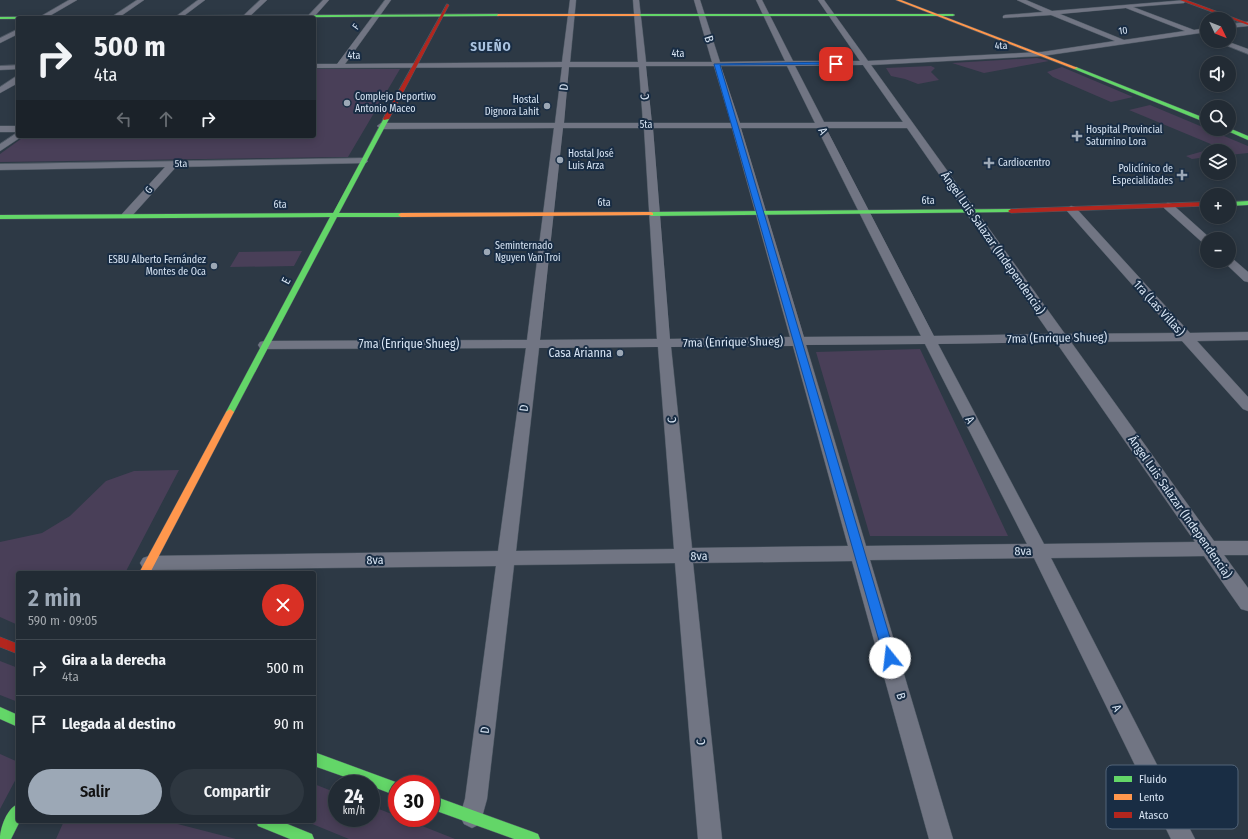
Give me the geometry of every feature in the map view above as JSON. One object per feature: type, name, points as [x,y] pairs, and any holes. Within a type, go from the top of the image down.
[{"type":"main road","name":"E","points":[[147,568],[381,126],[450,0]]},
{"type":"main road","points":[[898,0],[910,2],[950,16],[1200,112]]},
{"type":"main road","points":[[1183,0],[1248,24]]},
{"type":"main road","points":[[903,14],[916,9],[910,2]]},
{"type":"main road","points":[[910,2],[937,14]]},
{"type":"main road","points":[[316,18],[571,17],[637,11],[702,16],[950,16]]},
{"type":"main road","points":[[833,16],[903,14],[937,14],[950,16]]},
{"type":"main road","points":[[0,18],[16,18]]},
{"type":"main road","points":[[0,21],[16,21]]},
{"type":"main road","points":[[1046,53],[1200,118]]},
{"type":"main road","points":[[1236,127],[1248,132]]},
{"type":"main road","points":[[1236,133],[1248,138]]},
{"type":"main road","points":[[1236,204],[1248,203]]},
{"type":"main road","name":"6ta","points":[[0,218],[126,216],[971,212],[1200,204]]},
{"type":"main road","points":[[0,642],[16,648]]},
{"type":"main road","points":[[0,713],[16,720]]},
{"type":"main road","points":[[316,761],[388,786]]},
{"type":"main road","points":[[440,805],[533,839]]},
{"type":"main road","points":[[3,839],[16,814]]},
{"type":"main road","points":[[268,823],[307,839]]},
{"type":"street","points":[[46,16],[74,0]]},
{"type":"street","points":[[117,16],[141,0]]},
{"type":"street","points":[[179,16],[202,0]]},
{"type":"street","points":[[245,16],[264,0]]},
{"type":"street","points":[[313,16],[326,0]]},
{"type":"street","name":"F","points":[[340,66],[388,0]]},
{"type":"street","name":"D","points":[[472,816],[476,799],[549,214],[573,0]]},
{"type":"street","name":"B","points":[[697,0],[736,125],[941,839]]},
{"type":"street","name":"A","points":[[759,0],[927,339],[1039,551],[1145,765]]},
{"type":"street","name":"Ángel Luis Salazar (Independencia)","points":[[822,0],[1248,603]]},
{"type":"street","points":[[1020,0],[1121,41]]},
{"type":"street","points":[[1108,0],[1200,34]]},
{"type":"street","points":[[1005,17],[1183,0]]},
{"type":"street","name":"C","points":[[637,11],[648,125],[664,343],[710,839]]},
{"type":"street","points":[[1236,25],[1248,24]]},
{"type":"street","name":"10","points":[[1046,53],[1121,41],[1200,31]]},
{"type":"street","points":[[0,41],[16,32]]},
{"type":"street","points":[[1236,47],[1248,52]]},
{"type":"street","name":"4ta","points":[[316,66],[866,63],[1046,53]]},
{"type":"street","points":[[0,68],[16,67]]},
{"type":"street","points":[[0,91],[16,80]]},
{"type":"street","name":"5ta","points":[[381,126],[910,125]]},
{"type":"street","points":[[0,129],[16,129]]},
{"type":"street","points":[[0,148],[16,136]]},
{"type":"street","name":"5ta","points":[[0,167],[363,161]]},
{"type":"street","name":"G","points":[[126,216],[173,164]]},
{"type":"street","points":[[1168,206],[1200,235]]},
{"type":"street","name":"1ra (Las Villas)","points":[[1071,209],[1248,406]]},
{"type":"street","points":[[1236,267],[1248,278]]},
{"type":"street","name":"7ma (Enrique Shueg)","points":[[265,345],[664,343],[1248,336]]},
{"type":"street","name":"8va","points":[[147,568],[506,559],[1248,548]]},
{"type":"street","name":"A","points":[[1177,829],[1182,839]]},
{"type":"shaded area","points":[[1037,58],[1049,61],[984,73],[952,63]]},
{"type":"shaded area","points":[[931,66],[935,68],[931,72],[939,80],[918,84],[891,76],[886,68]]},
{"type":"shaded area","points":[[1062,67],[1133,97],[1111,102],[1053,77],[1047,72]]},
{"type":"shaded area","name":"Complejo Deportivo Antonio Maceo","points":[[316,69],[400,69],[348,157],[0,162],[0,154],[22,138],[316,138]]},
{"type":"shaded area","points":[[1150,105],[1200,126],[1200,136],[1224,136],[1248,146],[1248,153],[1236,154],[1236,144],[1211,144],[1129,110]]},
{"type":"shaded area","points":[[1200,152],[1200,158],[1192,159],[1186,156]]},
{"type":"shaded area","points":[[302,251],[294,266],[230,267],[239,252]]},
{"type":"shaded area","points":[[920,349],[1008,536],[870,536],[816,352]]},
{"type":"shaded area","points":[[179,470],[126,571],[16,571],[16,624],[0,617],[0,542],[42,533],[70,516],[106,481],[134,471]]},
{"type":"shaded area","points":[[0,661],[16,667],[16,701],[0,695]]},
{"type":"shaded area","points":[[0,754],[16,761],[16,779],[0,809]]},
{"type":"shaded area","points":[[316,785],[328,789],[328,827],[380,827],[380,809],[388,813],[388,827],[425,827],[455,839],[349,839],[310,823],[316,823]]},
{"type":"shaded area","points":[[63,823],[174,823],[236,839],[56,839]]},
{"type":"traffic: fast","points":[[316,16],[498,15]]},
{"type":"traffic: fast","points":[[639,15],[953,15]]},
{"type":"traffic: fast","points":[[0,18],[16,18]]},
{"type":"traffic: fast","points":[[1076,68],[1200,118]]},
{"type":"traffic: fast","points":[[230,412],[386,119]]},
{"type":"traffic: fast","points":[[1236,133],[1248,138]]},
{"type":"traffic: fast","points":[[1236,204],[1248,203]]},
{"type":"traffic: fast","points":[[651,214],[1011,211]]},
{"type":"traffic: fast","points":[[0,217],[401,215]]},
{"type":"traffic: fast","points":[[0,713],[16,720]]},
{"type":"traffic: fast","points":[[316,760],[388,786]]},
{"type":"traffic: fast","points":[[440,805],[533,839]]},
{"type":"traffic: fast","points":[[3,839],[16,815]]},
{"type":"traffic: fast","points":[[268,823],[307,839]]},
{"type":"traffic: slow","points":[[898,0],[1076,68]]},
{"type":"traffic: slow","points":[[498,15],[639,15]]},
{"type":"traffic: slow","points":[[401,215],[651,214]]},
{"type":"traffic: slow","points":[[145,571],[230,412]]},
{"type":"traffic: jam","points":[[1182,0],[1248,24]]},
{"type":"traffic: jam","points":[[386,119],[447,5]]},
{"type":"traffic: jam","points":[[1011,211],[1200,204]]},
{"type":"traffic: jam","points":[[0,642],[16,648]]},
{"type":"place","name":"Complejo Deportivo Antonio Maceo","points":[[347,103]]},
{"type":"place","name":"Hostal Dignora Lahit","points":[[547,106]]},
{"type":"place","name":"Hospital Provincial Saturnino Lora","points":[[1077,136]]},
{"type":"place","name":"Hostal José Luis Arza","points":[[560,160]]},
{"type":"place","name":"Cardiocentro","points":[[989,163]]},
{"type":"place","name":"Policlínico de Especialidades","points":[[1182,175]]},
{"type":"place","name":"Seminternado Nguyen Van Troi","points":[[487,252]]},
{"type":"place","name":"ESBU Alberto Fernández Montes de Oca","points":[[214,266]]},
{"type":"place","name":"Casa Arianna","points":[[620,353]]},
{"type":"district","name":"SUEÑO","points":[[491,46]]},
{"type":"route","points":[[836,64],[717,64],[890,658]]}]
